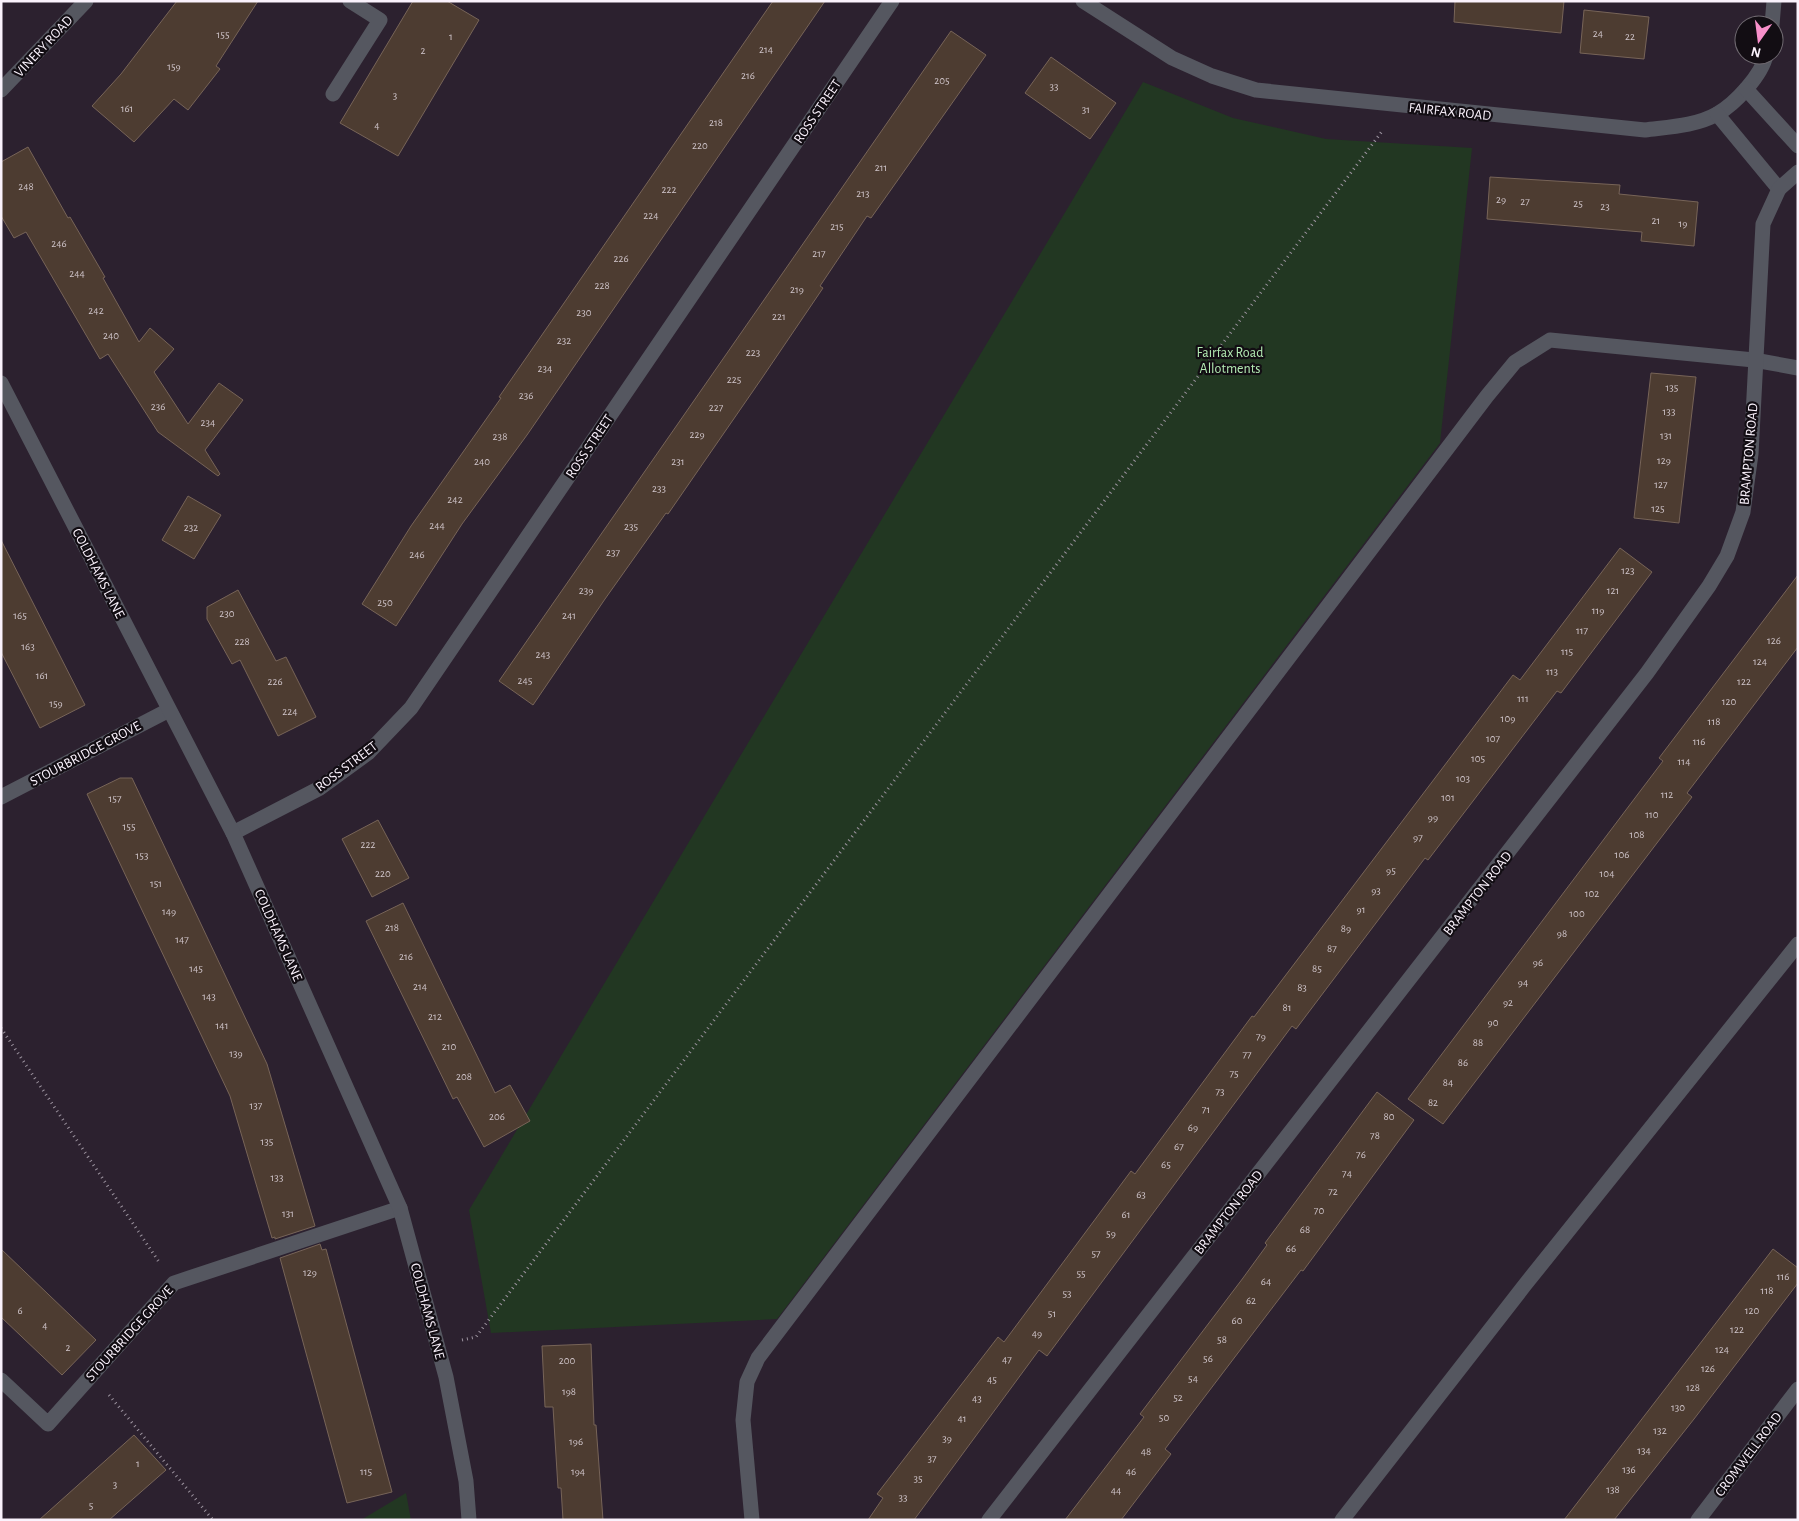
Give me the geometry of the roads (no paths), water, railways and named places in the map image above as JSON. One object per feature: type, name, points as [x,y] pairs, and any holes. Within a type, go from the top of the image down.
[{"type":"street","name":"VINERY ROAD","points":[[1,90],[86,1]]},
{"type":"street","points":[[333,94],[380,20],[350,1]]},
{"type":"street","name":"FAIRFAX ROAD","points":[[1083,1],[1172,58],[1212,76],[1256,90],[1644,130],[1679,126],[1717,114]]},
{"type":"street","points":[[1773,15],[1774,1]]},
{"type":"street","name":"ROSS STREET","points":[[233,833],[320,788],[368,753],[411,708],[892,2]]},
{"type":"street","points":[[1762,65],[1746,89],[1717,114],[1779,189],[1798,172]]},
{"type":"street","points":[[1746,89],[1798,146]]},
{"type":"street","name":"BRAMPTON ROAD","points":[[989,1520],[1647,673],[1709,586],[1727,556],[1743,512],[1751,454],[1754,360],[1763,224],[1779,189]]},
{"type":"street","points":[[752,1520],[743,1420],[747,1382],[758,1358],[1487,396],[1516,362],[1550,340],[1754,360],[1798,368]]},
{"type":"street","name":"COLDHAMS LANE","points":[[1,383],[233,833],[400,1208],[446,1377],[466,1481],[469,1520]]},
{"type":"street","name":"STOURBRIDGE GROVE","points":[[1,797],[169,710]]},
{"type":"street","points":[[1342,1520],[1524,1286],[1798,944]]},
{"type":"street","name":"STOURBRIDGE GROVE","points":[[1,1380],[48,1424],[174,1283],[400,1208]]},
{"type":"street","name":"CROMWELL ROAD","points":[[1698,1520],[1798,1389]]},
{"type":"park label","name":"Fairfax Road Allotments","points":[[1230,360]]}]
